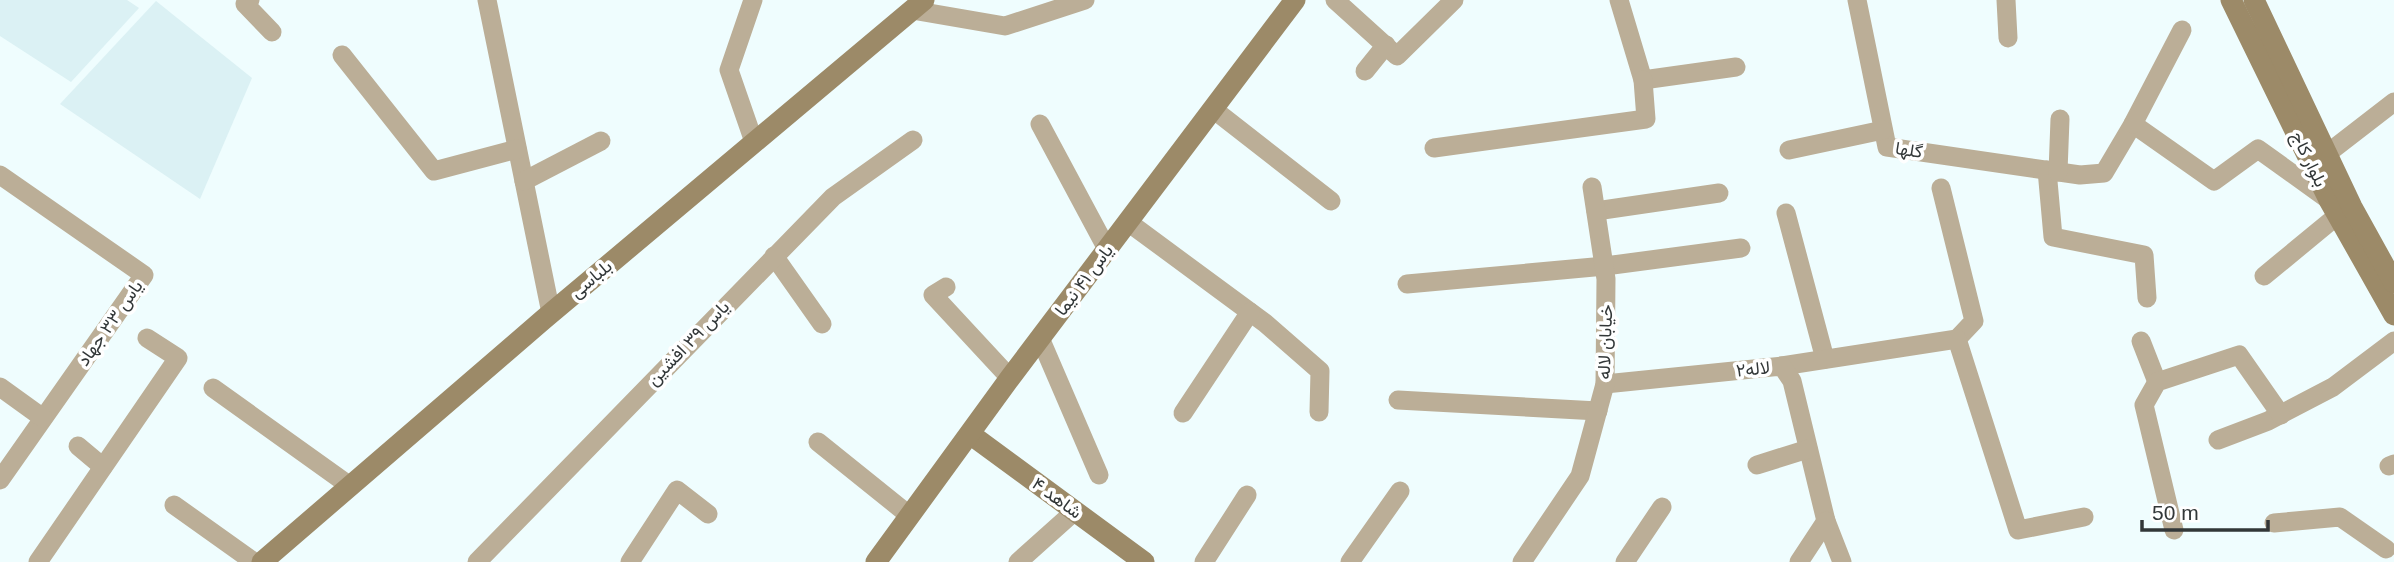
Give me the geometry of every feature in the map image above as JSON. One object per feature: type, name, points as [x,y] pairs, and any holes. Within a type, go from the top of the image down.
[{"type":"street","points":[[250,0],[245,4],[271,32]]},
{"type":"street","points":[[487,0],[551,313]]},
{"type":"street","points":[[753,0],[729,70],[754,142]]},
{"type":"street","points":[[918,5],[1005,26],[1085,0]]},
{"type":"street","name":"یاس ۴۱ نیما","points":[[883,559],[909,516],[1010,378],[1295,0]]},
{"type":"street","points":[[1335,0],[1397,56],[1454,0]]},
{"type":"street","points":[[1434,148],[1646,119],[1643,80],[1619,0]]},
{"type":"street","name":"گلها","points":[[1857,0],[1887,147],[2080,175],[2104,173],[2133,124]]},
{"type":"street","points":[[2006,0],[2008,38]]},
{"type":"street","name":"بلوار کاج","points":[[2231,0],[2334,208],[2390,289]]},
{"type":"street","name":"بلوار کاج","points":[[2254,0],[2390,289],[2394,315]]},
{"type":"street","name":"بلباسی","points":[[262,562],[551,313],[918,5]]},
{"type":"street","points":[[2182,30],[2133,124],[2214,181],[2258,149],[2334,208],[2264,276]]},
{"type":"street","points":[[1365,71],[1386,45]]},
{"type":"street","points":[[342,55],[434,171],[517,149]]},
{"type":"street","points":[[1643,80],[1736,67]]},
{"type":"street","points":[[2328,153],[2394,102]]},
{"type":"street","points":[[1213,109],[1331,201]]},
{"type":"street","points":[[2060,119],[2053,171],[2053,237],[2144,255],[2147,298]]},
{"type":"street","points":[[1040,124],[1107,250]]},
{"type":"street","points":[[1789,150],[1883,130]]},
{"type":"street","name":"یاس ۳۹ افشین","points":[[477,562],[833,197],[913,140]]},
{"type":"street","points":[[524,181],[601,141]]},
{"type":"street","name":"یاس ۳۳ جهاد","points":[[0,175],[144,275],[0,480]]},
{"type":"street","name":"خیابان لاله","points":[[1522,562],[1580,476],[1605,384],[1606,279],[1592,187]]},
{"type":"street","points":[[1782,366],[1957,339],[1974,321],[1941,188]]},
{"type":"street","points":[[1596,211],[1719,192]]},
{"type":"street","points":[[1786,213],[1825,359]]},
{"type":"street","points":[[1128,222],[1250,312],[1320,371],[1319,412]]},
{"type":"street","points":[[1407,284],[1605,266],[1741,248]]},
{"type":"street","points":[[774,256],[822,324]]},
{"type":"street","points":[[946,287],[933,295],[1010,378]]},
{"type":"street","points":[[1183,413],[1250,312]]},
{"type":"street","points":[[37,562],[178,358],[147,338]]},
{"type":"street","points":[[1040,338],[1099,475]]},
{"type":"street","points":[[1957,339],[2018,530],[2084,517]]},
{"type":"street","points":[[2141,341],[2157,382]]},
{"type":"street","points":[[2218,440],[2281,415],[2333,387],[2394,341]]},
{"type":"street","points":[[2174,530],[2144,405],[2157,382],[2239,355],[2281,415]]},
{"type":"street","name":"لاله۲","points":[[1605,384],[1782,366],[1792,381],[1826,521],[1842,562]]},
{"type":"street","points":[[0,387],[43,418]]},
{"type":"street","points":[[213,388],[350,486]]},
{"type":"street","points":[[1398,400],[1598,411]]},
{"type":"street","name":"شاهد ۴","points":[[970,434],[1144,562]]},
{"type":"street","points":[[817,442],[909,516]]},
{"type":"street","points":[[78,446],[103,467]]},
{"type":"street","points":[[1756,465],[1808,449]]},
{"type":"street","points":[[631,561],[677,490],[708,514]]},
{"type":"street","points":[[1350,562],[1400,491]]},
{"type":"street","points":[[1204,562],[1247,495]]},
{"type":"street","points":[[174,505],[254,562]]},
{"type":"street","points":[[1625,562],[1662,507]]},
{"type":"street","points":[[1018,562],[1075,511]]},
{"type":"street","points":[[2274,523],[2340,517],[2388,552]]},
{"type":"street","points":[[1799,562],[1826,521]]},
{"type":"shaded area","points":[[0,0],[127,0],[139,8],[71,82],[0,36]]},
{"type":"shaded area","points":[[156,1],[252,78],[200,199],[60,104]]}]
